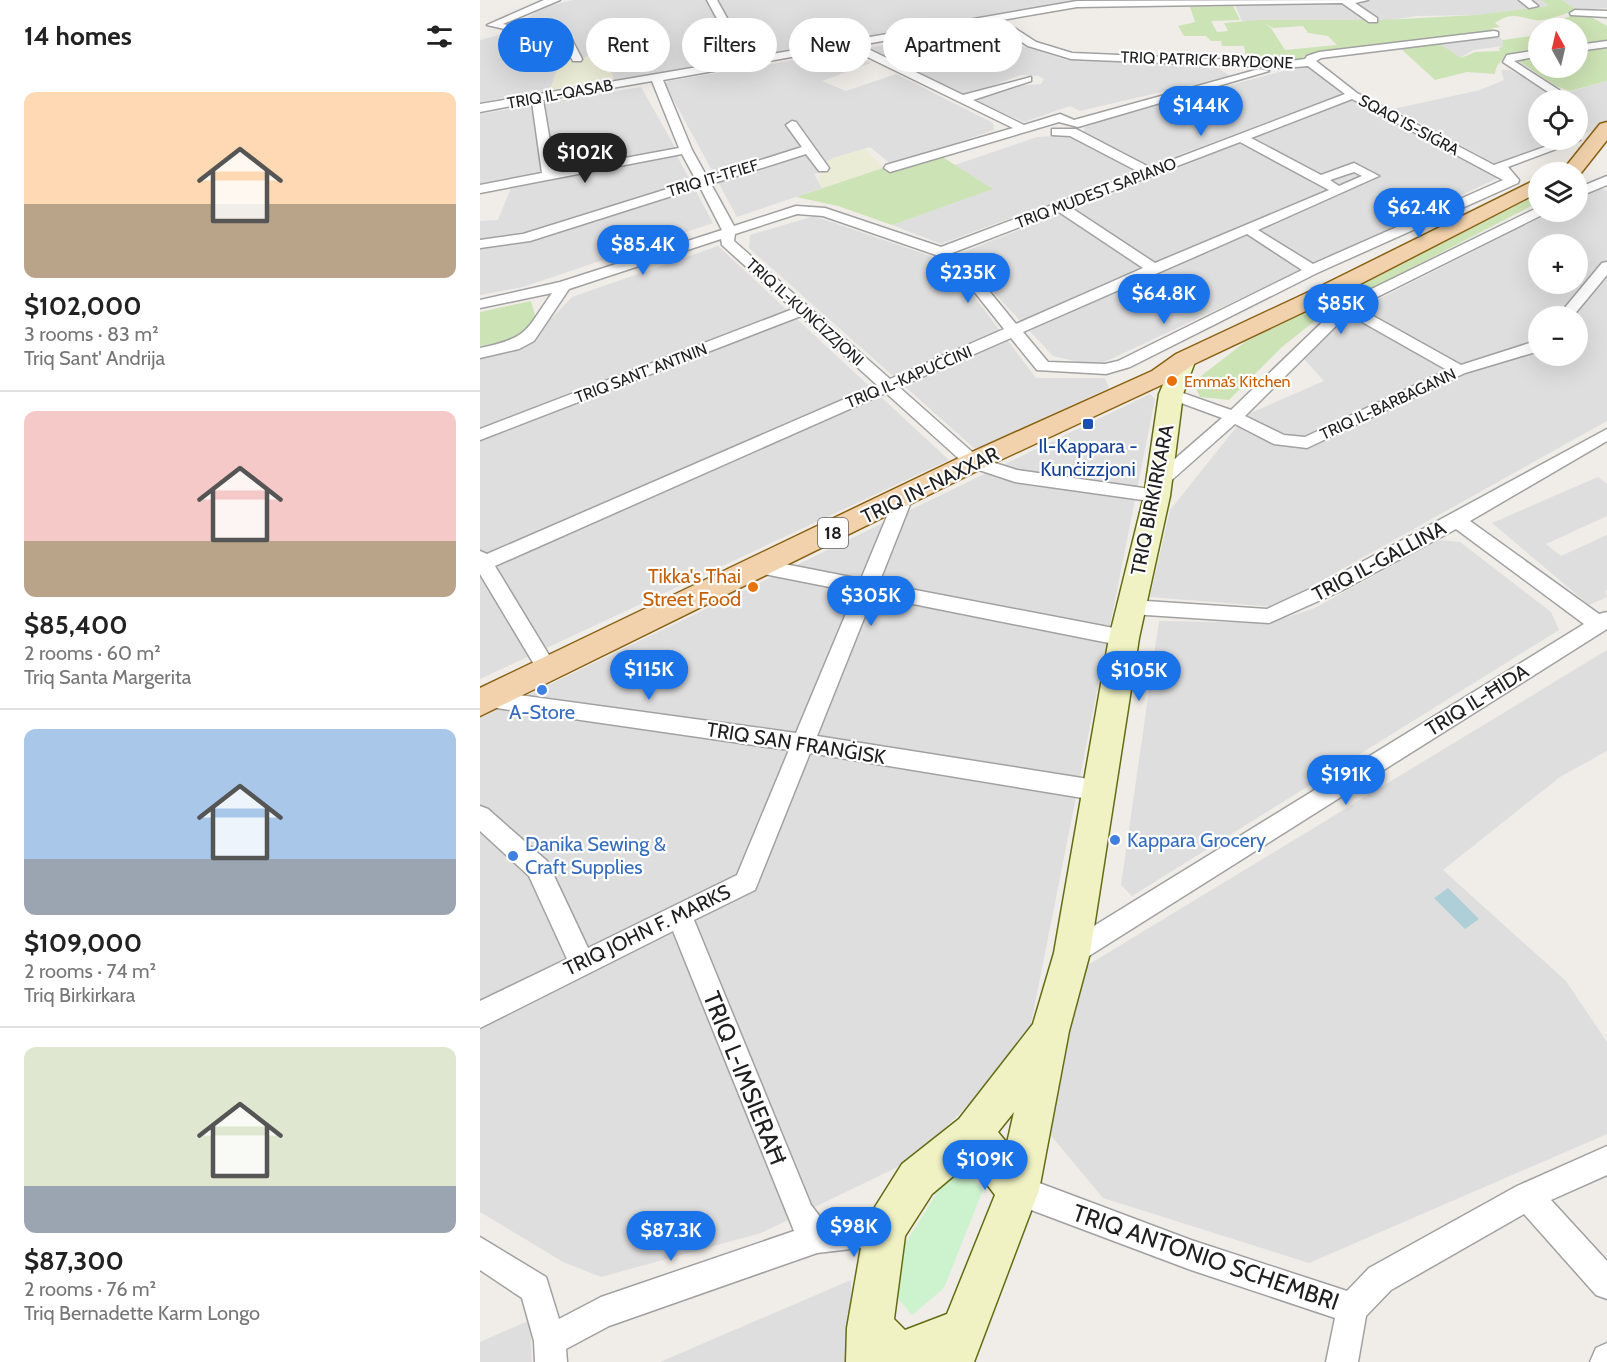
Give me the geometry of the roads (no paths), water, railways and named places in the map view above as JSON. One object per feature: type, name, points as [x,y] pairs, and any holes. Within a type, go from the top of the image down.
[{"type":"main road","points":[[1578,162],[1606,131]]},
{"type":"main road","points":[[1588,166],[1607,160]]},
{"type":"main road","name":"18","points":[[1185,359],[1323,294],[1528,190]]},
{"type":"main road","name":"TRIQ IN-NAXXAR","points":[[485,701],[764,567],[973,462],[1161,376],[1185,359]]},
{"type":"street","points":[[480,30],[537,4],[555,0]]},
{"type":"street","points":[[712,0],[722,18]]},
{"type":"street","name":"TRIQ IL-QASAB","points":[[1004,18],[1074,2],[1362,0]]},
{"type":"street","points":[[1524,0],[1533,6]]},
{"type":"street","points":[[1345,1],[1373,20]]},
{"type":"street","points":[[1575,13],[1605,15]]},
{"type":"street","points":[[493,25],[567,40],[577,59]]},
{"type":"street","name":"TRIQ PATRICK BRYDONE","points":[[1022,38],[1032,44],[1071,56],[1283,65],[1310,62],[1311,58],[1319,55],[1494,34]]},
{"type":"street","points":[[1588,47],[1607,44]]},
{"type":"street","points":[[871,55],[1032,133],[1073,128],[1091,117],[1283,65]]},
{"type":"street","points":[[1528,55],[1511,57],[1508,62],[1528,75]]},
{"type":"street","name":"SQAQ IS-SIĠRA","points":[[1310,62],[1353,95],[1513,180]]},
{"type":"street","name":"TRIQ IL-QASAB","points":[[480,108],[686,72]]},
{"type":"street","points":[[656,77],[686,150],[729,230]]},
{"type":"street","points":[[1533,78],[1552,90]]},
{"type":"street","points":[[963,99],[1027,79]]},
{"type":"street","name":"TRIQ MUDEST SAPIANO","points":[[941,252],[1353,95]]},
{"type":"street","points":[[537,98],[549,175]]},
{"type":"street","points":[[792,125],[823,168]]},
{"type":"street","points":[[890,168],[1021,128]]},
{"type":"street","points":[[1073,128],[1149,172]]},
{"type":"street","points":[[1588,136],[1606,131]]},
{"type":"street","points":[[1241,138],[1339,190]]},
{"type":"street","name":"TRIQ IT-TFIEF","points":[[480,244],[525,238],[808,149]]},
{"type":"street","points":[[480,189],[686,150]]},
{"type":"street","points":[[480,304],[564,286],[729,230],[796,210],[825,212],[941,252],[958,262],[1043,367],[1106,369],[1124,364],[1312,270],[1513,180],[1500,166],[1545,150]]},
{"type":"street","name":"TRIQ IL-KAPUĊĊINI","points":[[481,562],[1373,176],[1354,167],[1320,180]]},
{"type":"street","points":[[1588,189],[1606,181]]},
{"type":"street","points":[[1061,207],[1154,269]]},
{"type":"street","points":[[973,462],[1015,476],[1158,489],[1232,416],[1258,395],[1346,307],[1528,216]]},
{"type":"street","points":[[1248,229],[1312,270]]},
{"type":"street","name":"TRIQ IL-KUNĊIZZJONI","points":[[729,230],[728,242],[801,311],[973,462]]},
{"type":"street","points":[[1573,306],[1607,266]]},
{"type":"street","points":[[480,353],[513,346],[529,338],[564,286]]},
{"type":"street","points":[[1346,307],[1459,370]]},
{"type":"street","name":"TRIQ SANT' ANTNIN","points":[[480,435],[801,311]]},
{"type":"street","name":"TRIQ IL-BARBAGANN","points":[[1171,394],[1232,416],[1280,440],[1307,443],[1459,370],[1528,350]]},
{"type":"street","name":"TRIQ BIRKIRKARA","points":[[958,1346],[1017,1190],[1050,1031],[1072,953],[1101,791],[1124,638],[1158,489],[1171,394],[1185,359]]},
{"type":"street","name":"TRIQ IL-GALLINA","points":[[1131,607],[1269,616],[1334,586],[1457,520],[1607,434]]},
{"type":"street","name":"TRIQ JOHN F. MARKS","points":[[480,1015],[581,962],[746,882],[904,497]]},
{"type":"street","points":[[1457,520],[1603,621]]},
{"type":"street","points":[[481,562],[548,670]]},
{"type":"street","points":[[764,567],[1124,638]]},
{"type":"street","name":"TRIQ IL-ĦIDA","points":[[1072,953],[1603,621]]},
{"type":"street","name":"TRIQ SAN FRANĠISK","points":[[485,701],[803,743],[1101,791]]},
{"type":"street","points":[[480,816],[538,868],[581,962]]},
{"type":"street","name":"TRIQ L-IMSIERAĦ","points":[[679,914],[800,1215],[817,1238]]},
{"type":"street","name":"TRIQ BIRKIRKARA","points":[[870,1345],[885,1230],[918,1179],[973,1133],[1050,1031]]},
{"type":"street","points":[[973,1133],[1017,1190]]},
{"type":"street","name":"TRIQ ANTONIO SCHEMBRI","points":[[1017,1190],[1191,1255],[1352,1308],[1380,1279],[1527,1196],[1607,1160]]},
{"type":"street","points":[[1527,1196],[1607,1284]]},
{"type":"street","points":[[480,1252],[535,1288],[550,1352],[601,1313],[817,1238],[885,1230]]},
{"type":"street","points":[[1342,1362],[1352,1308]]},
{"type":"street","points":[[870,1345],[899,1355],[958,1346]]},
{"type":"water","points":[[1448,888],[1479,919],[1465,929],[1434,898]]},
{"type":"place","name":"Emma’s Kitchen","points":[[1172,381]]},
{"type":"place","name":"Il-Kappara - Kunċizzjoni","points":[[1088,424]]},
{"type":"place","name":"Tikka's Thai Street Food","points":[[753,587]]},
{"type":"place","name":"A-Store","points":[[542,690]]},
{"type":"place","name":"Kappara Grocery","points":[[1115,840]]},
{"type":"place","name":"Danika Sewing & Craft Supplies","points":[[513,856]]}]
